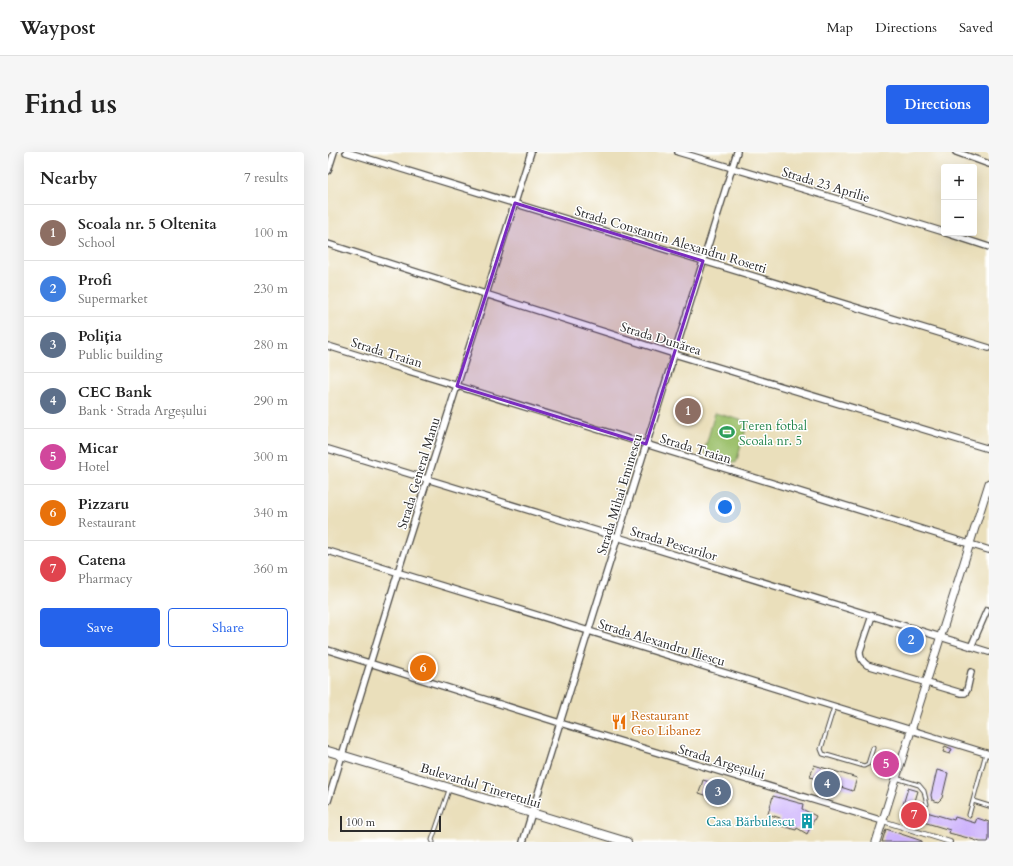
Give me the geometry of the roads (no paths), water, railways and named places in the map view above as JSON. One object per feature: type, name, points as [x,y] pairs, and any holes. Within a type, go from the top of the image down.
[{"type":"main road","name":"Bulevardul Tineretului","points":[[328,751],[627,842]]},
{"type":"street","points":[[328,171],[334,152]]},
{"type":"street","name":"Strada Constantin Alexandru Rosetti","points":[[346,152],[989,348]]},
{"type":"street","name":"Strada General Manu","points":[[328,801],[398,572],[531,152]]},
{"type":"street","name":"Strada 23 Aprilie","points":[[678,152],[941,232]]},
{"type":"street","name":"Strada Mihai Eminescu","points":[[523,842],[737,152]]},
{"type":"street","points":[[956,152],[989,164]]},
{"type":"street","name":"Strada 23 Aprilie","points":[[954,236],[989,247]]},
{"type":"street","name":"Strada Dunărea","points":[[328,244],[674,354],[989,449]]},
{"type":"street","name":"Strada Traian","points":[[328,346],[989,550]]},
{"type":"street","name":"Strada Pescarilor","points":[[328,449],[989,652]]},
{"type":"street","points":[[876,842],[989,483]]},
{"type":"street","name":"Strada Alexandru Iliescu","points":[[328,551],[987,754]]},
{"type":"street","points":[[971,646],[987,610]]},
{"type":"street","points":[[872,616],[860,651],[860,656],[863,662],[867,665],[961,693],[965,693],[967,690],[971,672]]},
{"type":"street","name":"Strada Argeșului","points":[[328,650],[560,723],[950,842]]},
{"type":"lane","points":[[834,707],[821,749],[823,754],[864,766],[868,764],[873,748]]},
{"type":"lane","points":[[969,815],[987,754]]},
{"type":"lane","points":[[896,778],[919,785],[924,791],[928,804]]},
{"type":"lane","points":[[433,842],[432,840],[449,788]]},
{"type":"lane","points":[[972,801],[989,806]]},
{"type":"place","name":"Scoala nr. 5 Oltenita","points":[[688,411]]},
{"type":"place","name":"Teren fotbal Scoala nr. 5","points":[[727,432]]},
{"type":"place","name":"Profi","points":[[911,640]]},
{"type":"place","name":"Pizzaru","points":[[423,668]]},
{"type":"place","name":"Restaurant Geo Libanez","points":[[619,722]]},
{"type":"place","name":"Micar","points":[[886,764]]},
{"type":"place","name":"CEC Bank","points":[[827,784]]},
{"type":"place","name":"Poliția","points":[[718,792]]},
{"type":"place","name":"Catena","points":[[914,815]]},
{"type":"place","name":"Casa Bărbulescu","points":[[807,821]]}]
